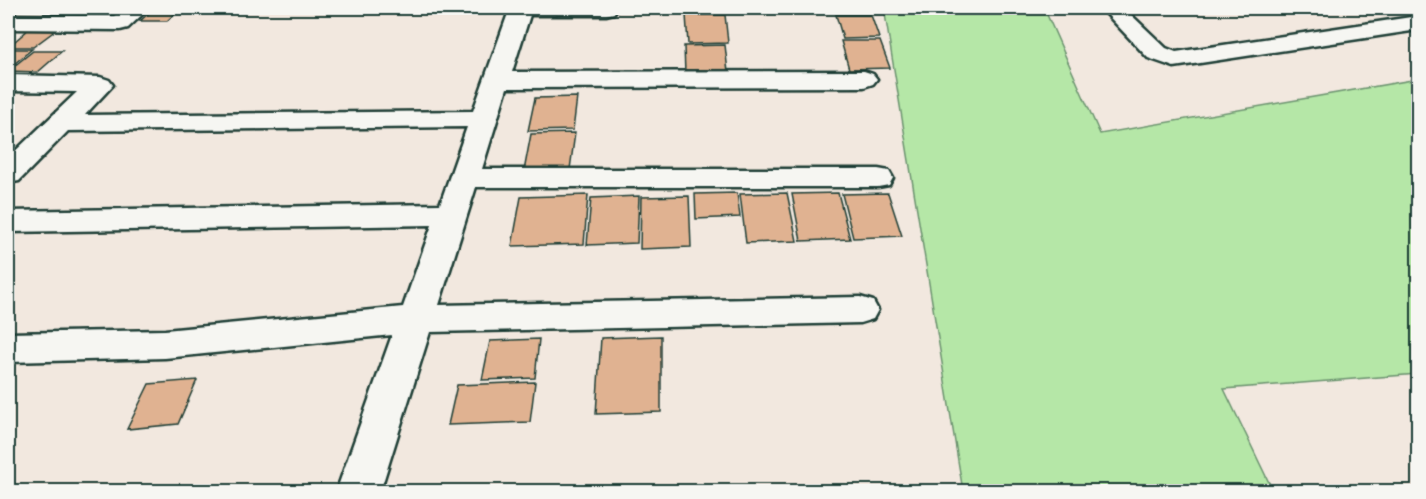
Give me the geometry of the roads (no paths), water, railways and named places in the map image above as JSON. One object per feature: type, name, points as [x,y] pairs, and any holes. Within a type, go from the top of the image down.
[{"type":"street","points":[[8,22],[120,23],[138,8]]},
{"type":"street","points":[[358,492],[521,8],[606,8]]},
{"type":"street","points":[[1116,8],[1157,53],[1174,60],[1419,23]]},
{"type":"street","points":[[497,80],[864,79]]},
{"type":"street","points":[[8,82],[100,85],[8,174]]},
{"type":"street","points":[[61,123],[484,119]]},
{"type":"street","points":[[464,178],[878,178]]},
{"type":"street","points":[[8,221],[452,214]]},
{"type":"street","points":[[8,348],[165,344],[416,319],[860,310]]}]
